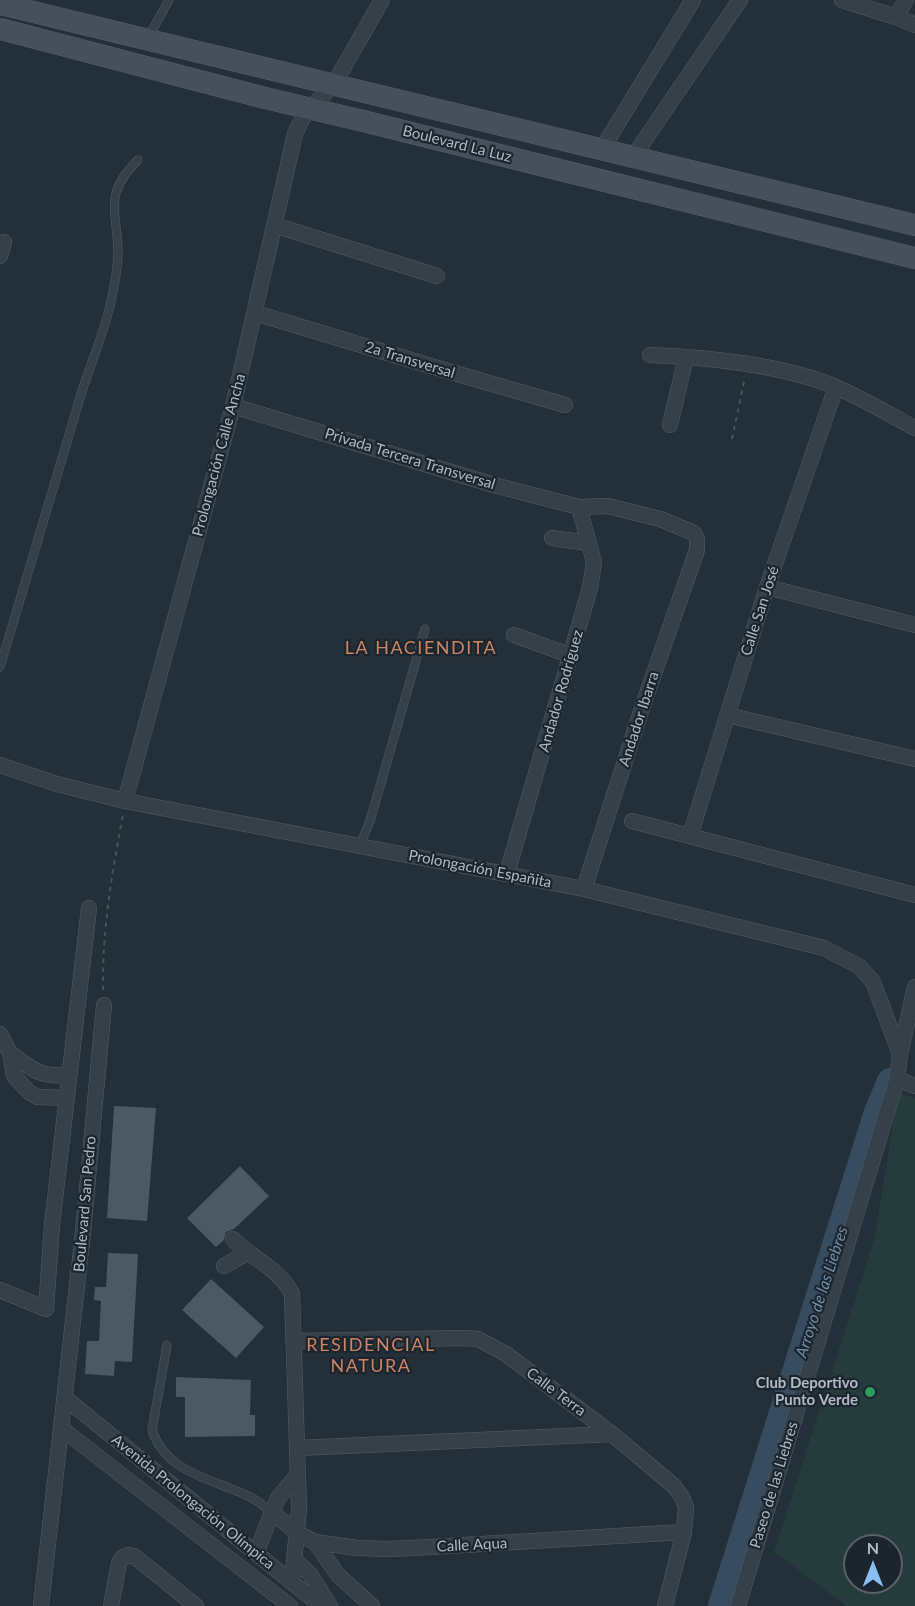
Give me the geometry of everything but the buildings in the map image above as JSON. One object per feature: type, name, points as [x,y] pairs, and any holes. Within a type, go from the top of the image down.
[{"type":"main road","name":"Boulevard La Luz","points":[[0,4],[34,6],[148,39],[915,225]]},
{"type":"main road","name":"Boulevard La Luz","points":[[0,29],[310,109],[915,258]]},
{"type":"street","name":"Prolongación Calle Ancha","points":[[125,801],[233,406],[295,134],[302,119],[334,84],[382,0]]},
{"type":"street","points":[[633,157],[740,0]]},
{"type":"street","points":[[842,0],[915,25]]},
{"type":"street","points":[[896,17],[906,0]]},
{"type":"street","points":[[602,149],[686,2]]},
{"type":"street","points":[[274,225],[437,276]]},
{"type":"street","name":"2a Transversal","points":[[255,313],[566,405]]},
{"type":"street","points":[[650,355],[709,358],[773,369],[836,387],[915,428]]},
{"type":"street","points":[[670,425],[686,357]]},
{"type":"street","name":"Calle San José","points":[[690,836],[767,586],[836,387]]},
{"type":"street","name":"Privada Tercera Transversal","points":[[233,406],[494,485],[583,507],[608,506],[660,519],[694,533],[697,539],[697,550]]},
{"type":"street","name":"Andador Rodríguez","points":[[507,873],[572,656],[593,572],[594,562],[583,507]]},
{"type":"street","points":[[552,538],[589,543]]},
{"type":"street","name":"Andador Ibarra","points":[[584,889],[643,705],[697,550]]},
{"type":"street","points":[[767,586],[915,625]]},
{"type":"street","points":[[514,635],[572,656]]},
{"type":"street","points":[[727,715],[915,759]]},
{"type":"street","name":"Prolongación Españita","points":[[0,765],[57,784],[125,801],[584,889],[824,948],[860,967],[873,982],[900,1054]]},
{"type":"street","points":[[632,821],[915,895]]},
{"type":"street","name":"Boulevard San Pedro","points":[[0,1290],[46,1309],[52,1226],[89,908]]},
{"type":"street","name":"Paseo de las Liebres","points":[[738,1606],[897,1079],[900,1054],[915,987]]},
{"type":"street","name":"Boulevard San Pedro","points":[[41,1606],[83,1232],[104,1005]]},
{"type":"street","points":[[0,1034],[10,1053],[14,1076],[29,1092],[38,1097],[67,1098]]},
{"type":"street","points":[[10,1053],[35,1072],[51,1077],[69,1076]]},
{"type":"street","points":[[897,1079],[915,1086]]},
{"type":"street","points":[[64,1127],[92,1132]]},
{"type":"street","points":[[233,1239],[247,1253],[282,1278],[292,1294],[299,1509],[292,1582]]},
{"type":"street","points":[[224,1266],[247,1253]]},
{"type":"street","name":"Calle Terra","points":[[295,1341],[464,1338],[478,1339],[506,1354],[612,1434],[674,1486],[682,1497],[686,1507],[684,1532],[665,1606]]},
{"type":"street","name":"Avenida Prolongación Olímpica","points":[[65,1398],[321,1606]]},
{"type":"street","name":"Avenida Prolongación Olímpica","points":[[61,1428],[290,1606]]},
{"type":"street","points":[[297,1448],[612,1434]]},
{"type":"street","points":[[256,1552],[271,1511],[286,1486],[297,1475]]},
{"type":"street","points":[[184,1524],[198,1506]]},
{"type":"street","name":"Calle Aqua","points":[[271,1511],[297,1533],[315,1542],[357,1548],[389,1549],[684,1532]]},
{"type":"street","points":[[315,1542],[338,1575],[372,1606]]},
{"type":"street","points":[[111,1606],[119,1563],[128,1555],[134,1556],[196,1606]]},
{"type":"street","points":[[294,1559],[319,1586],[330,1606]]},
{"type":"lane","points":[[148,39],[169,0]]},
{"type":"lane","points":[[0,667],[81,394],[111,303],[118,250],[113,203],[125,172],[138,160]]},
{"type":"lane","points":[[360,845],[370,821],[425,629]]},
{"type":"lane","points":[[167,1345],[152,1430],[156,1443],[175,1462],[205,1480],[254,1499],[271,1511]]},
{"type":"path","points":[[732,439],[747,366]]},
{"type":"path","points":[[104,1005],[106,912],[125,801]]},
{"type":"green space","name":"Club Deportivo Punto Verde","points":[[898,1092],[915,1099],[915,1606],[847,1606],[774,1552],[875,1237]]},
{"type":"waterway","name":"Arroyo de las Liebres","points":[[721,1606],[877,1112],[890,1081]]},
{"type":"place","name":"Club Deportivo Punto Verde","points":[[870,1392]]},
{"type":"district","name":"LA HACIENDITA","points":[[421,648]]},
{"type":"district","name":"RESIDENCIAL NATURA","points":[[371,1355]]}]
